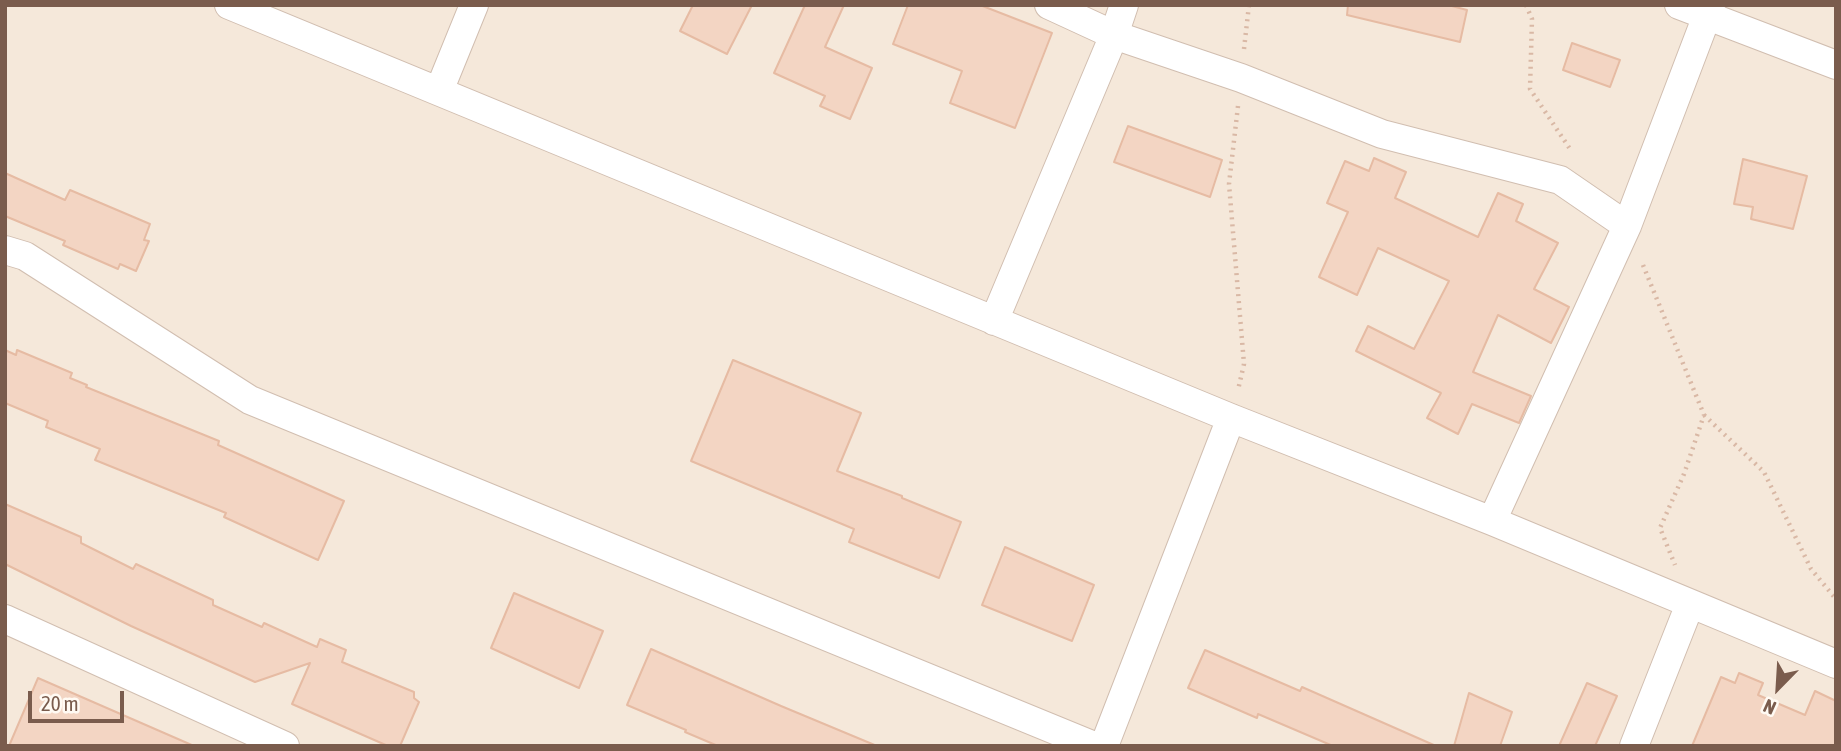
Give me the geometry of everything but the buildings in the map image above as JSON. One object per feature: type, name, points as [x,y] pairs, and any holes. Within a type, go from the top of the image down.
[{"type":"street","points":[[229,5],[1231,418],[1492,520],[1836,664]]},
{"type":"street","points":[[439,91],[474,5]]},
{"type":"street","points":[[1049,5],[1114,35],[1241,78],[1382,134],[1560,180],[1627,226]]},
{"type":"street","points":[[994,321],[1114,35],[1124,5]]},
{"type":"street","points":[[1679,5],[1709,10],[1836,65]]},
{"type":"street","points":[[1492,520],[1627,226],[1709,10]]},
{"type":"street","points":[[5,250],[25,256],[250,400],[1094,746]]},
{"type":"street","points":[[1104,746],[1231,418]]},
{"type":"street","points":[[1634,746],[1690,604]]},
{"type":"street","points":[[5,619],[285,746]]},
{"type":"path","points":[[1231,418],[1244,364],[1229,184],[1249,5]]},
{"type":"path","points":[[1526,5],[1532,19],[1530,89],[1573,153]]},
{"type":"path","points":[[1627,226],[1704,415],[1764,472],[1811,569],[1836,599]]},
{"type":"path","points":[[1690,604],[1660,528],[1684,474],[1704,415]]},
{"type":"shaded area","points":[[5,5],[1836,5],[1836,746],[5,746]]}]
